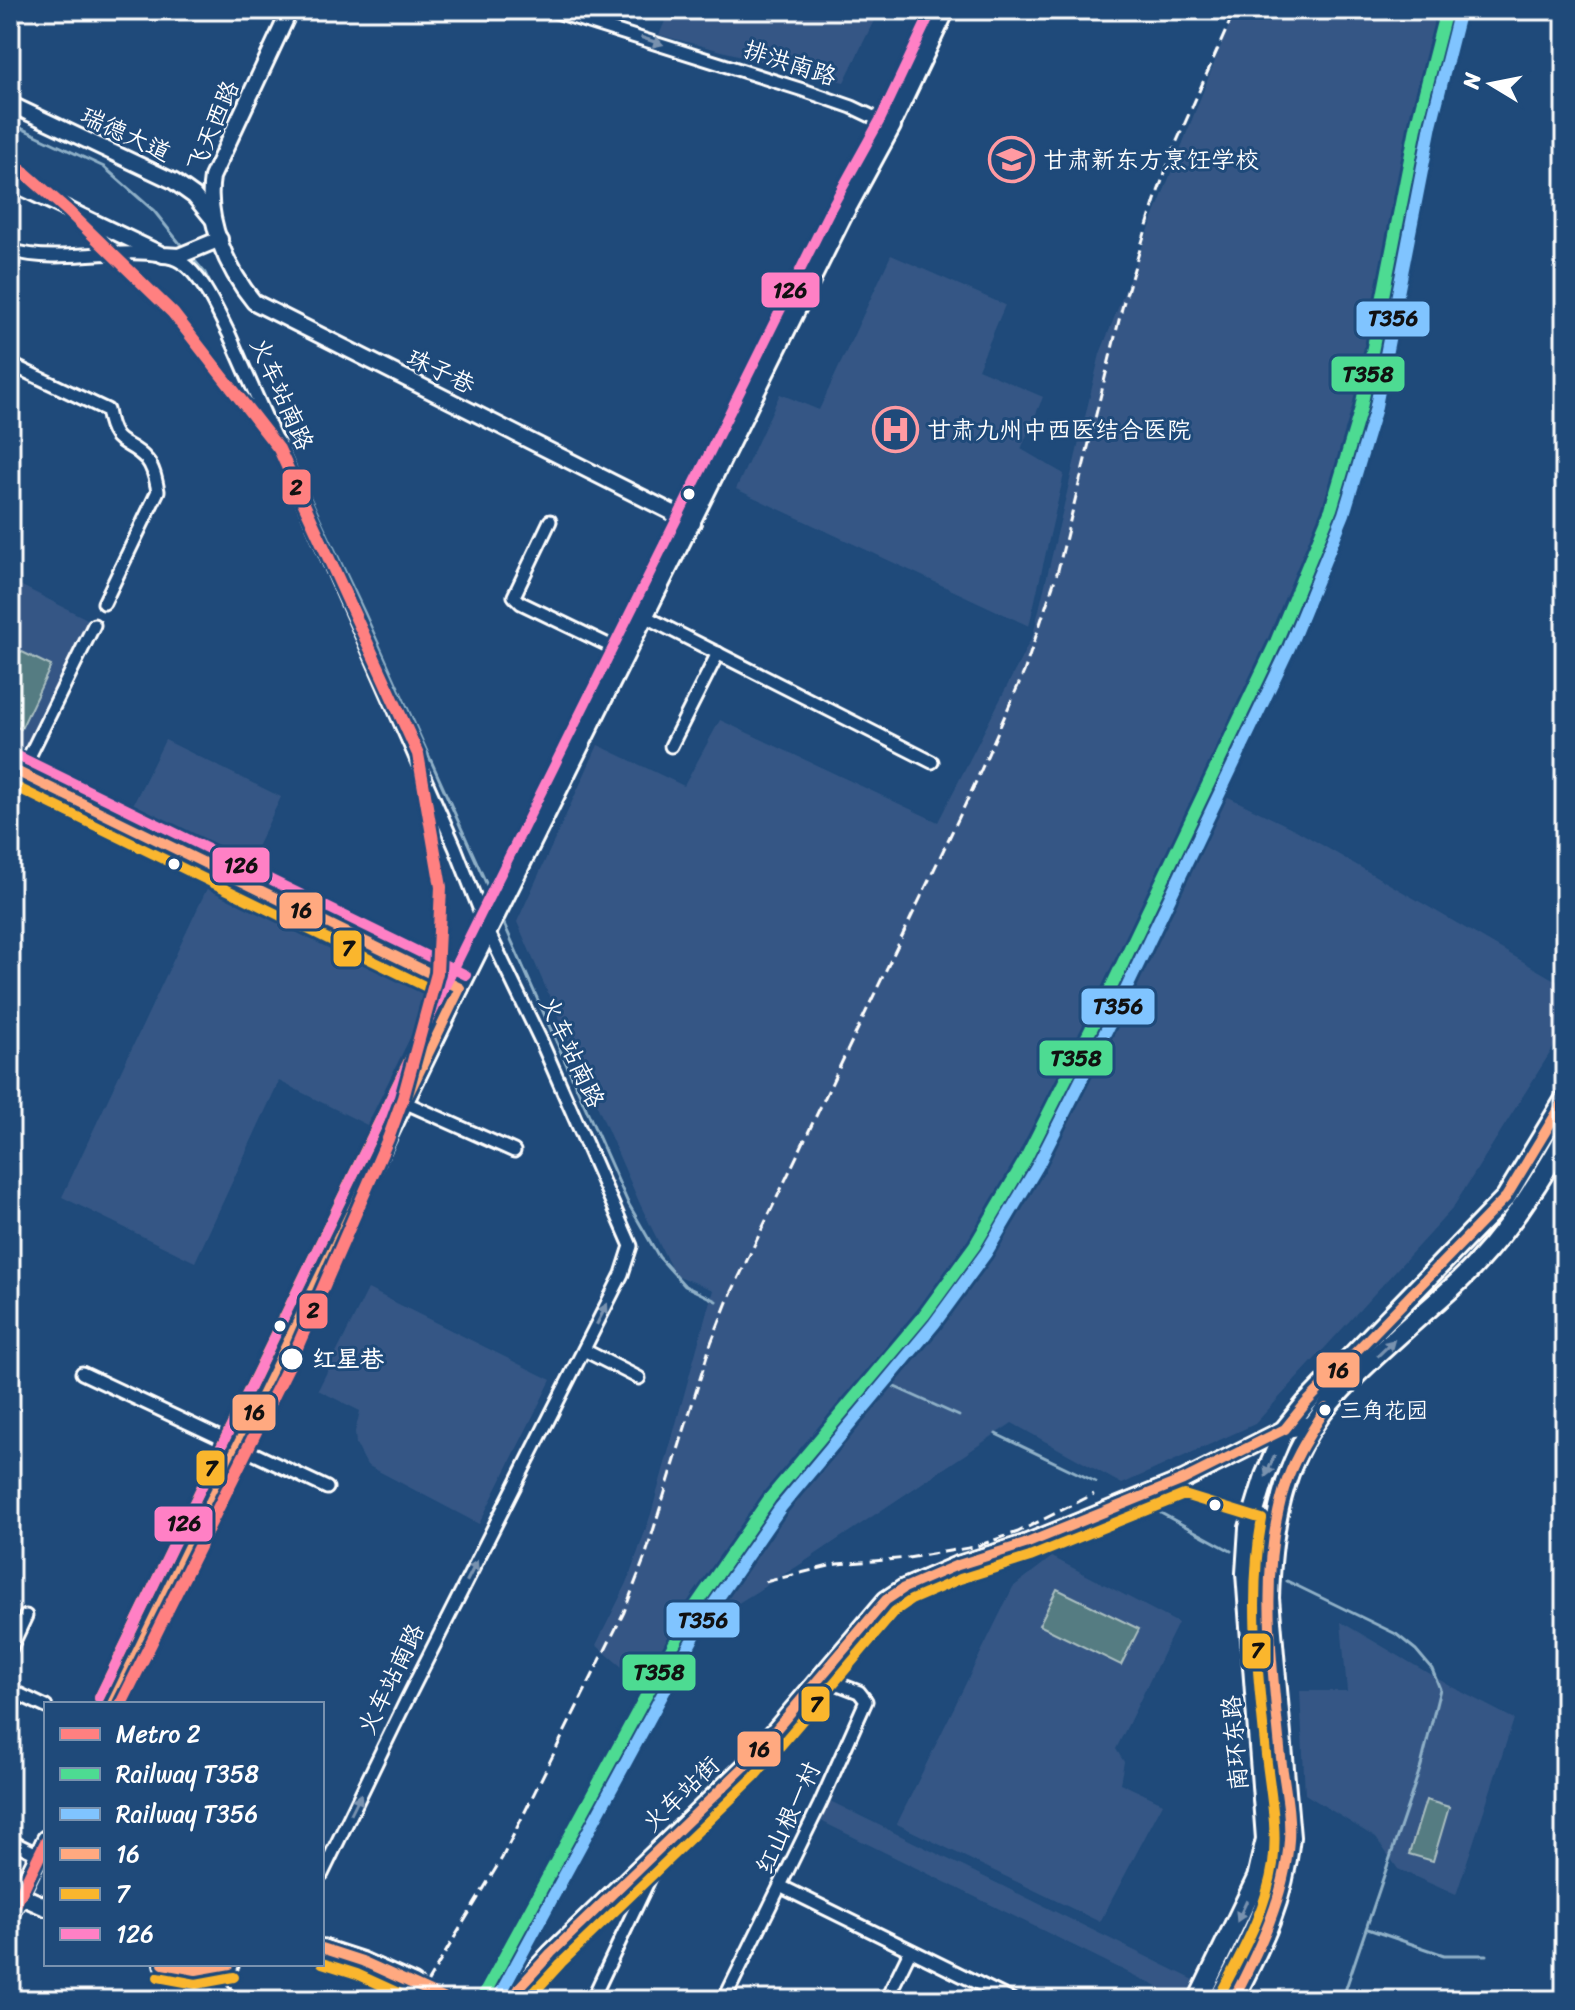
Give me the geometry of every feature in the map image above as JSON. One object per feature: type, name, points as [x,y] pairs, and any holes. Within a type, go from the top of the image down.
[{"type":"highway","name":"南环东路","points":[[1198,2000],[1257,1878],[1266,1839],[1246,1573],[1252,1515],[1265,1476],[1285,1429],[1306,1403],[1506,1197],[1565,1099]]},
{"type":"highway","name":"南环东路","points":[[1233,2000],[1268,1932],[1283,1889],[1287,1866],[1290,1837],[1269,1598],[1271,1551],[1278,1509],[1299,1451],[1313,1425],[1336,1396],[1473,1267],[1518,1213],[1565,1137]]},
{"type":"main road","points":[[113,1702],[490,927],[842,218],[892,126]]},
{"type":"main road","points":[[15,770],[460,988]]},
{"type":"main road","name":"火车站街","points":[[508,2000],[551,1953],[744,1767],[886,1600],[904,1588],[955,1566],[1025,1544],[1183,1480],[1285,1429],[1313,1425]]},
{"type":"main road","points":[[10,1914],[42,1847]]},
{"type":"main road","points":[[19,1895],[44,1906]]},
{"type":"main road","points":[[324,1949],[414,1984]]},
{"type":"main road","points":[[171,1966],[200,1971],[221,1966]]},
{"type":"street","name":"飞天西路","points":[[213,218],[209,194],[212,177],[290,10]]},
{"type":"street","name":"排洪南路","points":[[550,10],[803,90],[852,107],[892,126]]},
{"type":"street","points":[[892,126],[947,10]]},
{"type":"street","name":"瑞德大道","points":[[10,104],[173,181],[194,196],[213,218]]},
{"type":"street","points":[[10,182],[163,255]]},
{"type":"street","name":"珠子巷","points":[[213,218],[241,286],[254,302],[693,523]]},
{"type":"street","points":[[10,250],[51,256],[112,253],[179,256],[220,239]]},
{"type":"street","name":"火车站南路","points":[[163,255],[182,263],[196,278],[229,334],[631,1246],[630,1257],[324,1870]]},
{"type":"street","points":[[10,364],[107,410],[109,426],[119,442],[146,459],[155,475],[158,491],[104,603]]},
{"type":"street","points":[[550,521],[514,596],[521,603],[627,654]]},
{"type":"street","points":[[646,617],[932,762]]},
{"type":"street","points":[[15,770],[94,625]]},
{"type":"street","points":[[671,746],[718,653]]},
{"type":"street","points":[[404,1102],[514,1151]]},
{"type":"street","points":[[584,1350],[639,1378]]},
{"type":"street","points":[[82,1373],[327,1488]]},
{"type":"street","points":[[10,1650],[26,1616]]},
{"type":"street","name":"红山根一村","points":[[724,2000],[820,1804],[866,1701],[859,1692],[820,1677]]},
{"type":"street","points":[[10,1690],[44,1706]]},
{"type":"street","points":[[10,1841],[42,1847]]},
{"type":"street","points":[[592,2000],[666,1842]]},
{"type":"street","points":[[780,1886],[1012,2000]]},
{"type":"street","points":[[886,2000],[910,1951]]},
{"type":"street","points":[[200,1971],[233,2000]]},
{"type":"shaded area","points":[[670,10],[879,10],[844,82],[659,35]]},
{"type":"shaded area","points":[[1235,10],[1468,10],[1435,105],[1368,421],[1314,581],[1214,790],[1296,830],[1565,986],[1565,1029],[1452,1209],[1255,1424],[1122,1484],[1012,1423],[801,1564],[706,1623],[648,1689],[596,1645],[627,1583],[651,1514],[713,1290],[674,1274],[640,1204],[517,922],[598,745],[684,786],[720,720],[938,822],[1033,635],[1100,354]]},
{"type":"shaded area","name":"甘肃九州中西医结合医院","points":[[891,255],[1005,305],[978,369],[1043,397],[1021,449],[1064,474],[1029,626],[736,489],[780,394],[819,410]]},
{"type":"shaded area","points":[[10,580],[91,621],[21,760],[10,755]]},
{"type":"shaded area","points":[[165,740],[281,797],[244,874],[127,817]]},
{"type":"shaded area","points":[[210,882],[433,991],[367,1125],[279,1081],[195,1262],[62,1197]]},
{"type":"shaded area","points":[[368,1289],[551,1380],[479,1524],[367,1465],[356,1444],[355,1432],[360,1411],[318,1390]]},
{"type":"shaded area","points":[[1052,1557],[1178,1623],[1116,1749],[1124,1762],[1120,1783],[1163,1803],[1100,1922],[897,1824],[1013,1587]]},
{"type":"shaded area","points":[[1341,1622],[1450,1686],[1514,1719],[1456,1895],[1398,1869],[1376,1838],[1305,1794],[1300,1691],[1347,1691]]},
{"type":"shaded area","points":[[830,1801],[1194,1980],[1184,2000],[821,1821]]},
{"type":"green space","points":[[18,650],[51,666],[21,729],[10,724],[10,667]]},
{"type":"green space","points":[[1057,1589],[1139,1629],[1121,1665],[1039,1625]]},
{"type":"green space","points":[[1426,1800],[1449,1807],[1433,1861],[1409,1854]]},
{"type":"waterway","points":[[10,123],[104,167],[154,211],[185,250]]},
{"type":"waterway","points":[[190,255],[205,273],[216,296]]},
{"type":"waterway","points":[[256,383],[365,614],[495,903]]},
{"type":"waterway","points":[[501,917],[628,1203],[659,1257],[685,1286],[716,1301]]},
{"type":"waterway","points":[[886,1383],[959,1416]]},
{"type":"waterway","points":[[996,1434],[1096,1482]]},
{"type":"waterway","points":[[1146,1505],[1231,1551]]},
{"type":"waterway","points":[[1287,1581],[1396,1634],[1416,1650],[1432,1669],[1440,1689],[1421,1766],[1342,2000]]},
{"type":"waterway","points":[[1368,1929],[1444,1955],[1487,1955]]},
{"type":"tunnel","points":[[414,1984],[448,2000]]},
{"type":"railway","points":[[417,2000],[502,1858],[624,1612],[646,1554],[711,1343],[727,1302],[974,786],[1024,672],[1058,570],[1122,308],[1155,200],[1173,150],[1235,10]]},
{"type":"railway","points":[[765,1582],[837,1564],[908,1558],[974,1547],[1018,1532],[1094,1494]]},
{"type":"metro line","name":"2","points":[[10,160],[68,211],[173,313],[279,449],[418,754],[441,887],[437,973],[403,1098],[388,1139],[292,1359],[122,1702]]},
{"type":"metro line","name":"2","points":[[10,1915],[44,1846]]},
{"type":"rail line","name":"T358","points":[[481,2000],[692,1611],[770,1498],[924,1315],[975,1245],[1025,1160],[1099,1013],[1276,642],[1331,509],[1361,408],[1417,123],[1446,10]]},
{"type":"rail line","name":"T356","points":[[497,2000],[704,1618],[781,1507],[934,1324],[986,1253],[1037,1167],[1112,1019],[1289,648],[1344,514],[1375,411],[1431,125],[1459,14]]},
{"type":"transit line","name":"126","points":[[99,1698],[447,982],[829,212],[880,120],[932,10]]},
{"type":"transit line","name":"126","points":[[16,755],[466,975]]},
{"type":"transit line","name":"16","points":[[10,768],[460,988],[113,1702]]},
{"type":"transit line","name":"7","points":[[10,784],[441,994],[99,1698]]},
{"type":"transit line","name":"16","points":[[508,2000],[551,1953],[744,1767],[886,1600],[904,1588],[955,1566],[1025,1544],[1183,1480],[1285,1429],[1306,1403],[1506,1197],[1565,1099]]},
{"type":"transit line","name":"16","points":[[1233,2000],[1276,1903],[1289,1840],[1271,1652],[1270,1586],[1276,1521],[1292,1467],[1326,1408]]},
{"type":"transit line","name":"7","points":[[527,2000],[561,1963],[754,1777],[895,1611],[911,1600],[960,1579],[1030,1557],[1184,1495],[1262,1519],[1255,1607],[1275,1837],[1273,1864],[1259,1915],[1221,1993]]},
{"type":"transit line","name":"16","points":[[10,1914],[44,1843]]},
{"type":"transit line","name":"16","points":[[324,1949],[362,1961],[448,2000]]},
{"type":"transit line","name":"7","points":[[324,1964],[357,1974],[414,2000]]},
{"type":"transit line","name":"16","points":[[174,1966],[196,1970],[219,1966]]},
{"type":"transit line","name":"7","points":[[158,1977],[196,1984],[234,1977]]},
{"type":"place","name":"甘肃新东方烹饪学校","points":[[1012,160]]},
{"type":"place","name":"甘肃九州中西医结合医院","points":[[896,430]]},
{"type":"place","name":"红星巷","points":[[292,1359]]},
{"type":"place","name":"三角花园","points":[[1325,1410]]}]
